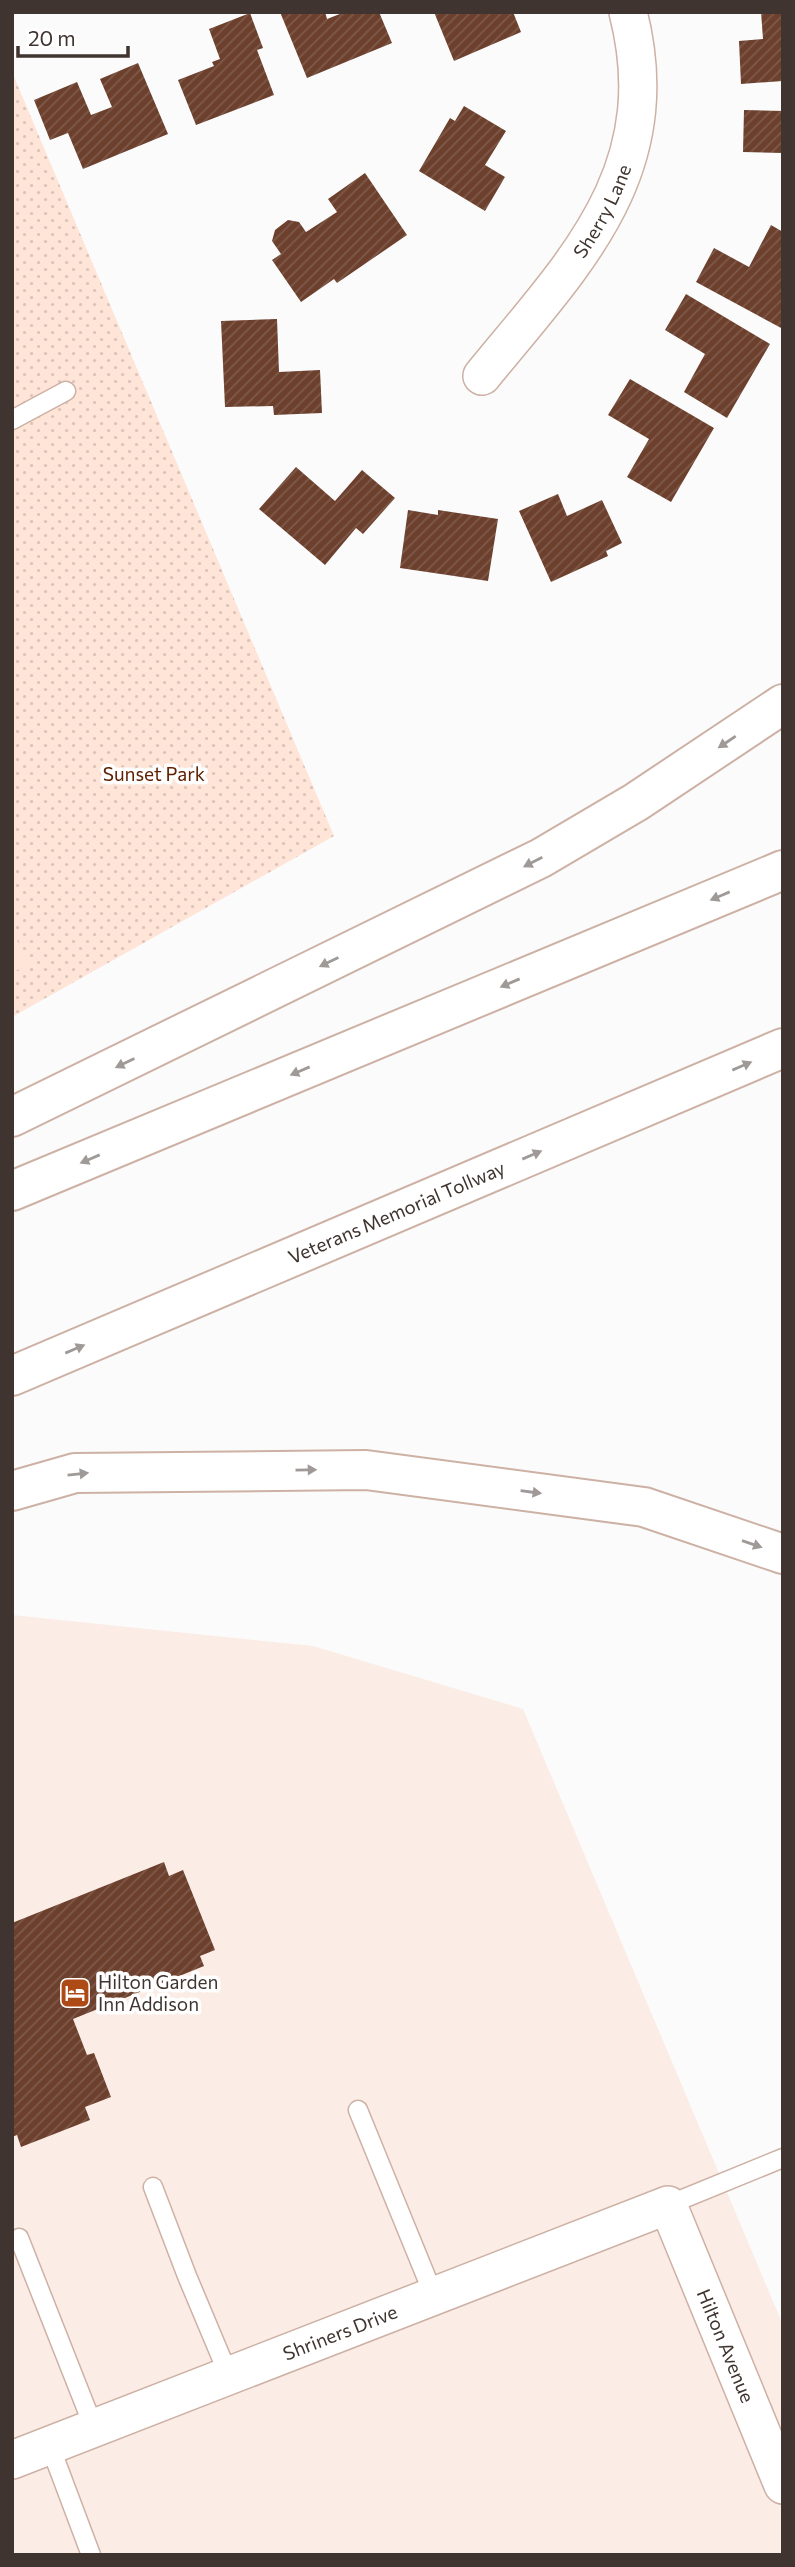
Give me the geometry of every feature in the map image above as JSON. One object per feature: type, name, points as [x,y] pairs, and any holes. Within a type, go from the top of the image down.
[{"type":"highway","points":[[12,1117],[541,858],[636,802],[783,704]]},
{"type":"highway","points":[[12,1191],[783,870]]},
{"type":"highway","name":"Veterans Memorial Tollway","points":[[12,1376],[783,1048]]},
{"type":"highway","points":[[12,1491],[75,1473],[366,1470],[644,1507],[783,1554]]},
{"type":"street","name":"Sherry Lane","points":[[482,376],[570,268],[598,228],[614,195],[629,154],[638,112],[638,79],[628,12]]},
{"type":"street","name":"Shriners Drive","points":[[12,2460],[668,2206]]},
{"type":"street","name":"Hilton Avenue","points":[[668,2206],[783,2485]]},
{"type":"lane","points":[[12,421],[66,391]]},
{"type":"lane","points":[[358,2109],[434,2296]]},
{"type":"lane","points":[[668,2206],[783,2158]]},
{"type":"lane","points":[[153,2187],[229,2376]]},
{"type":"lane","points":[[19,2238],[94,2428]]},
{"type":"lane","points":[[50,2446],[91,2555]]},
{"type":"shaded area","points":[[12,1615],[313,1646],[523,1709],[783,2325],[783,2555],[12,2555]]},
{"type":"green space","name":"Sunset Park","points":[[12,72],[334,836],[12,1017]]},
{"type":"green space","points":[[12,928],[28,966],[12,972]]},
{"type":"building","points":[[280,12],[325,12],[327,19],[345,12],[379,12],[392,43],[307,78]]},
{"type":"building","points":[[434,12],[513,12],[521,32],[454,61]]},
{"type":"building","points":[[761,12],[783,12],[783,81],[741,84],[739,41],[763,39]]},
{"type":"building","points":[[250,13],[263,48],[257,50],[274,95],[196,125],[178,80],[214,66],[212,62],[220,59],[209,29]]},
{"type":"building","points":[[138,63],[168,134],[83,169],[68,133],[50,140],[34,100],[77,82],[91,115],[112,107],[100,79]]},
{"type":"building","points":[[464,106],[506,131],[485,165],[505,177],[485,211],[419,171],[450,118],[455,121]]},
{"type":"building","points":[[744,110],[783,111],[783,153],[743,152]]},
{"type":"building","points":[[365,173],[407,235],[337,283],[334,279],[301,302],[272,260],[281,254],[272,241],[275,230],[288,220],[299,222],[306,232],[337,212],[328,199]]},
{"type":"building","points":[[771,225],[783,232],[783,329],[696,282],[714,248],[749,267]]},
{"type":"building","points":[[686,294],[770,344],[727,418],[684,392],[705,354],[665,330]]},
{"type":"building","points":[[277,319],[279,372],[320,370],[322,413],[274,415],[273,406],[225,407],[221,321]]},
{"type":"building","points":[[630,379],[714,428],[671,502],[627,477],[649,439],[608,415]]},
{"type":"building","points":[[296,467],[335,501],[362,470],[395,498],[363,534],[356,528],[325,565],[259,509]]},
{"type":"building","points":[[558,494],[567,516],[602,500],[622,543],[606,551],[608,556],[551,582],[519,511]]},
{"type":"building","points":[[408,510],[438,515],[438,510],[498,519],[488,581],[400,568]]},
{"type":"building","name":"Hilton Garden Inn Addison","points":[[164,1862],[169,1876],[183,1870],[215,1950],[200,1956],[204,1966],[73,2019],[87,2055],[94,2053],[111,2097],[85,2107],[90,2120],[21,2147],[17,2135],[12,2137],[12,1923]]},
{"type":"place","name":"Hilton Garden Inn Addison","points":[[75,1993]]}]
